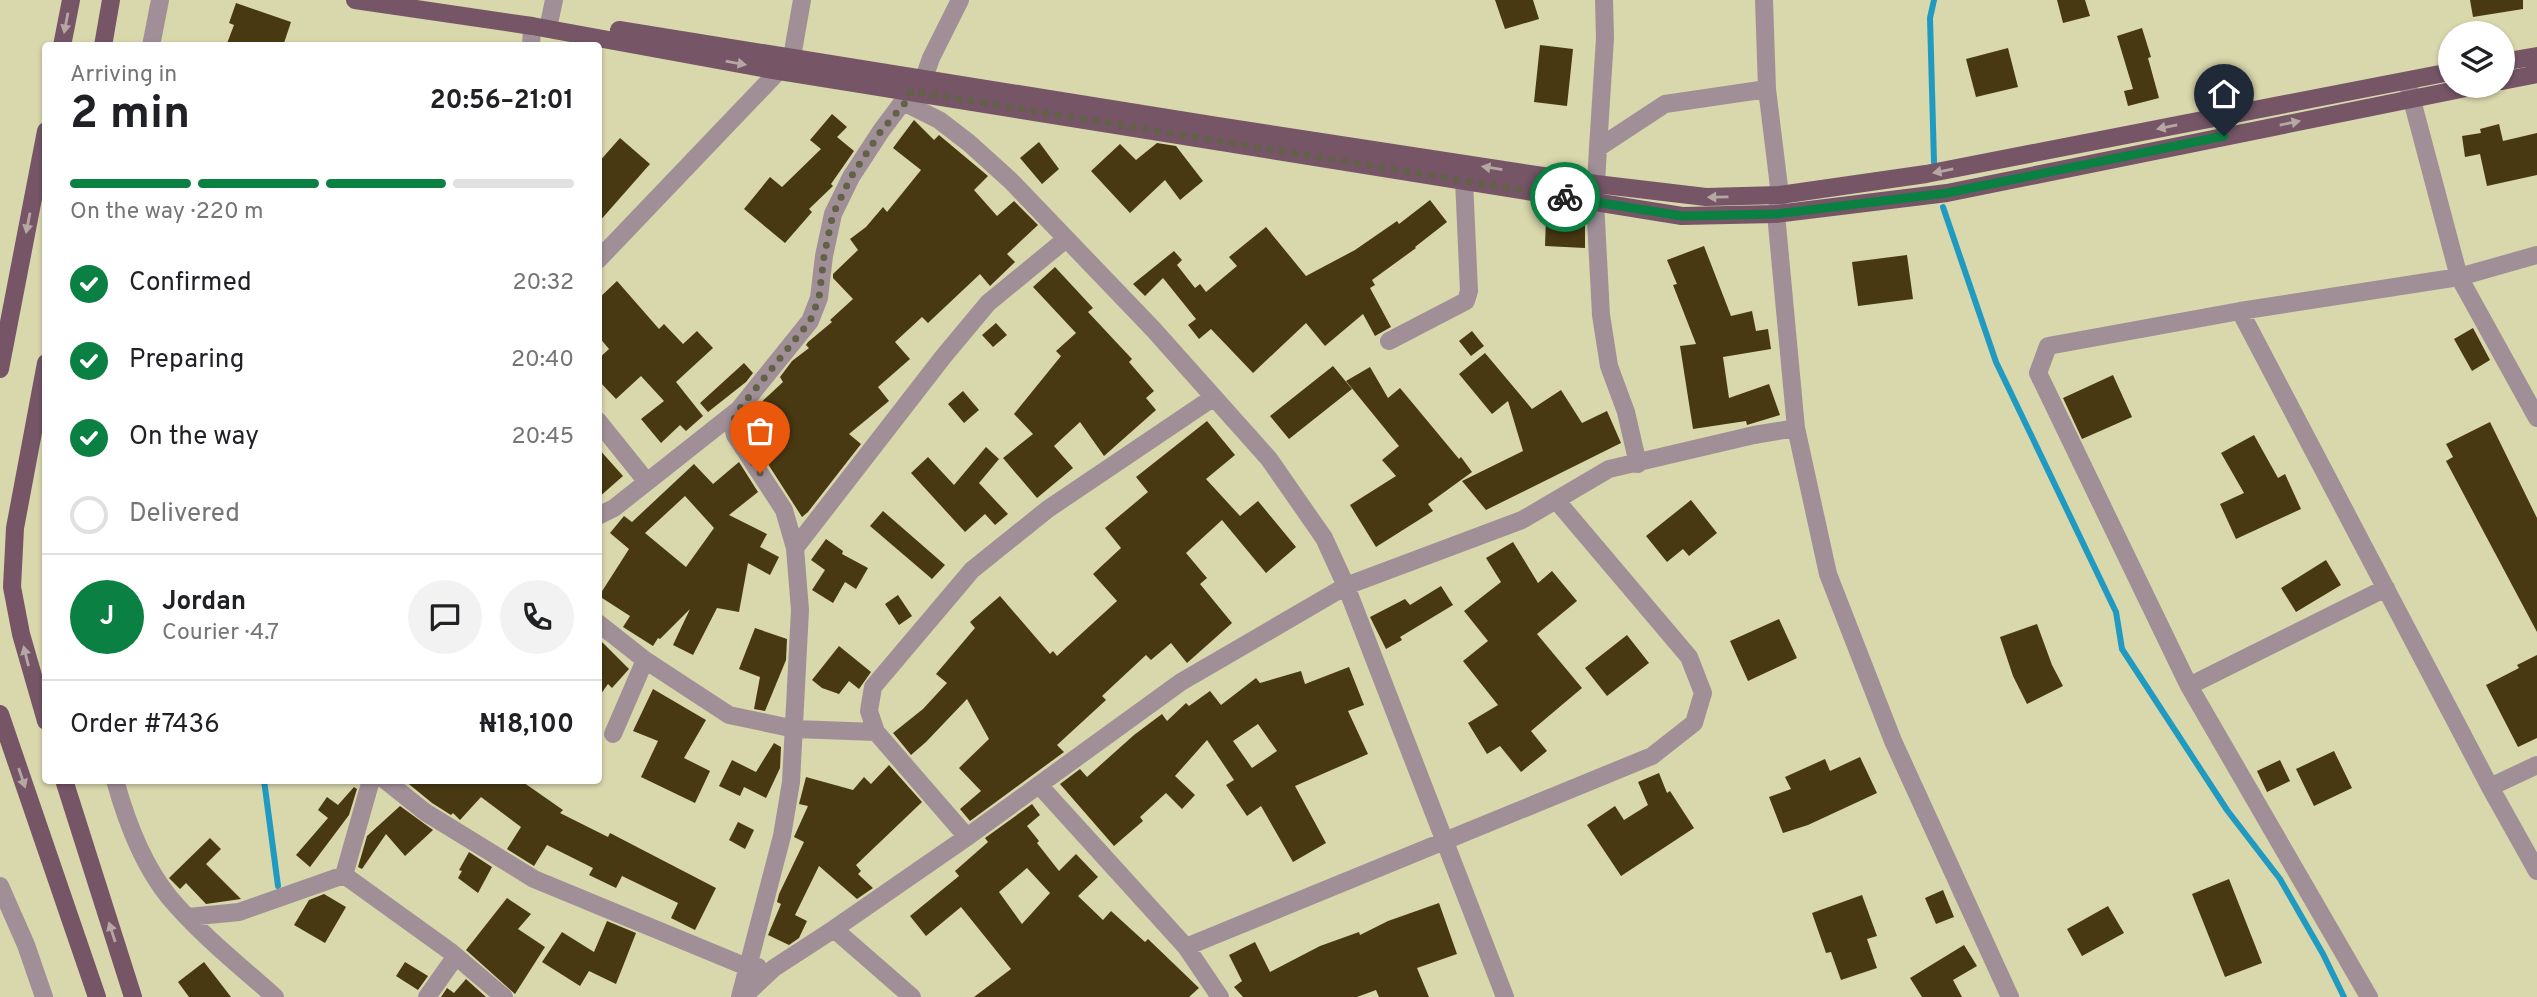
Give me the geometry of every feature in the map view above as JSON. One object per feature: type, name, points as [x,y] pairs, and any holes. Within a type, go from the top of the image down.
[{"type":"main road","points":[[63,42],[71,0]]},
{"type":"main road","points":[[104,42],[111,0]]},
{"type":"main road","points":[[355,0],[532,26],[778,71],[1595,192],[1682,216],[1776,214],[1947,193],[2438,94]]},
{"type":"main road","points":[[427,0],[792,57],[913,91],[1464,180],[1595,192],[1706,197],[1780,195],[1926,174],[2438,75]]},
{"type":"main road","points":[[2515,60],[2537,56]]},
{"type":"main road","points":[[2515,78],[2537,74]]},
{"type":"main road","points":[[0,369],[42,152]]},
{"type":"main road","points":[[42,384],[15,528],[12,587],[21,635],[42,708]]},
{"type":"main road","points":[[0,714],[97,997]]},
{"type":"main road","points":[[65,784],[133,997]]},
{"type":"street","points":[[152,42],[160,0]]},
{"type":"street","points":[[550,19],[554,0]]},
{"type":"street","points":[[602,256],[792,57],[802,0]]},
{"type":"street","points":[[742,997],[747,967],[782,836],[791,782],[800,610],[794,548],[784,510],[735,435],[732,423],[740,408],[810,321],[819,298],[833,214],[851,177],[881,131],[913,91],[960,0]]},
{"type":"street","points":[[1604,0],[1605,38],[1595,192],[1601,315],[1609,366],[1626,412],[1637,464]]},
{"type":"street","points":[[1764,0],[1767,89],[1780,195],[1776,214],[1796,428],[1828,574],[1893,741],[2010,997]]},
{"type":"street","points":[[531,42],[532,26]]},
{"type":"street","points":[[2407,81],[2459,277],[2537,418]]},
{"type":"street","points":[[1598,148],[1665,104],[1767,89]]},
{"type":"street","points":[[913,91],[939,120],[1012,181],[1153,329],[1269,459],[1324,538],[1346,586],[1505,997]]},
{"type":"street","points":[[1389,341],[1466,301],[1469,290],[1464,180]]},
{"type":"street","points":[[794,548],[988,303],[1066,239]]},
{"type":"street","points":[[2369,997],[2189,685],[2038,373],[2048,346],[2240,311],[2459,277],[2537,255]]},
{"type":"street","points":[[2240,311],[2537,871]]},
{"type":"street","points":[[967,837],[876,732],[869,711],[873,687],[972,570],[1048,509],[1213,397]]},
{"type":"street","points":[[602,514],[614,508],[740,408]]},
{"type":"street","points":[[602,426],[647,482]]},
{"type":"street","points":[[742,997],[774,968],[967,837],[1181,682],[1346,586],[1522,520],[1609,469],[1754,435],[1796,428]]},
{"type":"street","points":[[1186,947],[1652,756],[1694,723],[1703,693],[1689,657],[1556,500]]},
{"type":"street","points":[[2189,685],[2386,588]]},
{"type":"street","points":[[602,626],[645,660],[729,715],[794,729],[876,732]]},
{"type":"street","points":[[613,734],[645,660]]},
{"type":"street","points":[[2490,786],[2537,765]]},
{"type":"street","points":[[117,784],[122,806],[149,866],[168,895],[188,917],[275,997]]},
{"type":"street","points":[[344,875],[369,784]]},
{"type":"street","points":[[391,784],[425,812],[534,879],[747,967],[774,968]]},
{"type":"street","points":[[1039,785],[1186,947],[1220,997]]},
{"type":"street","points":[[188,917],[239,912],[344,875]]},
{"type":"street","points":[[344,875],[456,956],[504,997]]},
{"type":"street","points":[[0,886],[26,945],[44,997]]},
{"type":"street","points":[[834,929],[912,997]]},
{"type":"street","points":[[427,997],[456,956]]},
{"type":"building","points":[[1495,0],[1533,0],[1539,19],[1505,29]]},
{"type":"building","points":[[2057,0],[2085,0],[2090,16],[2063,23]]},
{"type":"building","points":[[2470,0],[2523,0],[2523,9],[2473,17]]},
{"type":"building","points":[[236,3],[291,22],[284,42],[228,42],[234,25],[229,23]]},
{"type":"building","points":[[2142,28],[2159,98],[2128,106],[2124,91],[2133,89],[2117,36]]},
{"type":"building","points":[[1540,45],[1573,49],[1567,106],[1534,102]]},
{"type":"building","points":[[2008,48],[2018,87],[1976,97],[1966,59]]},
{"type":"building","points":[[832,114],[847,127],[837,137],[854,151],[831,184],[833,186],[809,209],[812,212],[785,243],[744,209],[770,177],[782,187],[821,149],[810,140]]},
{"type":"building","points":[[914,120],[934,140],[939,135],[988,176],[974,190],[997,216],[1014,201],[1038,225],[1007,254],[1015,262],[990,286],[980,274],[928,323],[922,317],[895,342],[910,359],[878,387],[889,401],[849,434],[861,444],[802,517],[744,424],[754,409],[783,382],[780,377],[792,361],[809,348],[806,345],[808,342],[832,322],[830,320],[853,299],[833,278],[833,274],[858,250],[850,239],[866,227],[883,207],[887,212],[921,170],[893,148]]},
{"type":"building","points":[[2499,124],[2503,141],[2537,133],[2537,175],[2487,186],[2480,154],[2465,157],[2462,136],[2481,133],[2480,129]]},
{"type":"building","points":[[620,138],[650,164],[602,218],[602,158]]},
{"type":"building","points":[[1039,142],[1059,169],[1042,184],[1020,158]]},
{"type":"building","points":[[1157,143],[1176,146],[1203,181],[1180,200],[1165,180],[1130,213],[1091,171],[1120,144],[1136,160]]},
{"type":"building","points":[[1430,200],[1447,222],[1372,280],[1375,285],[1370,288],[1391,327],[1375,336],[1363,314],[1325,346],[1306,323],[1253,373],[1211,329],[1199,339],[1188,325],[1196,319],[1163,278],[1145,296],[1133,284],[1174,251],[1182,260],[1177,265],[1195,288],[1200,284],[1206,292],[1237,266],[1229,257],[1266,227],[1306,276],[1355,250],[1397,221],[1399,224]]},
{"type":"building","points":[[1546,217],[1585,219],[1585,248],[1545,246]]},
{"type":"building","points":[[1704,246],[1731,316],[1752,311],[1756,331],[1768,329],[1771,349],[1723,357],[1729,398],[1769,384],[1780,415],[1747,425],[1746,421],[1693,429],[1680,346],[1696,344],[1673,285],[1677,284],[1667,260]]},
{"type":"building","points":[[1907,255],[1913,299],[1858,306],[1852,262]]},
{"type":"building","points":[[1055,267],[1093,308],[1088,312],[1132,359],[1129,362],[1154,391],[1146,398],[1156,410],[1104,456],[1080,422],[1054,446],[1073,468],[1037,498],[1003,458],[1033,434],[1014,414],[1061,356],[1056,351],[1076,333],[1033,287]]},
{"type":"building","points":[[617,281],[659,329],[664,324],[683,344],[697,331],[713,348],[676,382],[703,416],[686,431],[680,425],[661,443],[641,419],[664,401],[641,376],[616,399],[602,384],[602,355],[609,349],[602,341],[602,295]]},
{"type":"building","points":[[996,323],[1007,335],[993,347],[982,335]]},
{"type":"building","points":[[2473,328],[2490,360],[2472,371],[2454,339]]},
{"type":"building","points":[[1472,331],[1484,346],[1471,356],[1459,341]]},
{"type":"building","points":[[1485,353],[1532,409],[1561,390],[1582,423],[1607,411],[1621,443],[1486,510],[1462,481],[1523,451],[1508,401],[1492,414],[1459,374]]},
{"type":"building","points":[[744,363],[753,373],[746,382],[708,412],[700,403]]},
{"type":"building","points":[[1333,366],[1352,389],[1289,439],[1270,416]]},
{"type":"building","points":[[1370,367],[1388,398],[1400,388],[1472,472],[1428,504],[1433,511],[1376,547],[1350,505],[1396,476],[1382,460],[1399,446],[1346,381]]},
{"type":"building","points":[[2113,375],[2132,417],[2082,439],[2063,398]]},
{"type":"building","points":[[963,391],[979,410],[964,423],[948,404]]},
{"type":"building","points":[[1207,421],[1235,455],[1206,479],[1240,516],[1258,501],[1296,547],[1266,573],[1222,520],[1186,553],[1207,578],[1200,584],[1232,623],[1187,663],[1171,643],[1151,660],[1146,655],[1102,696],[1106,700],[1057,745],[1064,752],[970,821],[960,809],[981,791],[959,768],[989,739],[967,699],[911,755],[893,733],[923,709],[947,683],[936,674],[975,628],[970,622],[1000,596],[1050,654],[1053,651],[1057,656],[1117,601],[1093,574],[1121,548],[1105,528],[1148,492],[1136,477]]},
{"type":"building","points":[[2490,422],[2537,518],[2537,632],[2446,461],[2453,457],[2446,444]]},
{"type":"building","points":[[2254,435],[2278,478],[2285,474],[2301,509],[2236,539],[2220,504],[2244,493],[2221,453]]},
{"type":"building","points":[[986,447],[999,459],[979,483],[1008,514],[995,525],[985,514],[965,532],[911,473],[928,457],[954,485]]},
{"type":"building","points":[[602,452],[623,476],[602,494]]},
{"type":"building","points":[[739,462],[758,492],[729,515],[767,534],[760,547],[779,557],[770,575],[748,563],[739,612],[717,608],[693,655],[673,645],[690,609],[658,638],[653,646],[623,627],[630,616],[602,598],[602,591],[629,549],[610,533],[624,516],[632,522],[694,464],[713,484]],"holes":[[[685,496],[714,528],[686,567],[645,533]]]},
{"type":"building","points":[[1691,500],[1717,533],[1689,556],[1683,549],[1667,562],[1646,536]]},
{"type":"building","points":[[883,511],[945,565],[932,579],[870,526]]},
{"type":"building","points":[[826,539],[843,551],[842,554],[868,568],[856,589],[845,582],[833,603],[812,590],[825,570],[811,560]]},
{"type":"building","points":[[1513,542],[1538,583],[1552,571],[1577,601],[1537,634],[1582,688],[1531,731],[1547,751],[1521,772],[1500,746],[1487,754],[1468,723],[1498,705],[1463,661],[1488,641],[1464,611],[1501,582],[1486,558]]},
{"type":"building","points":[[2326,560],[2341,585],[2296,612],[2281,588]]},
{"type":"building","points":[[1441,586],[1453,605],[1400,637],[1402,640],[1386,649],[1370,617],[1405,599],[1410,605]]},
{"type":"building","points":[[898,595],[912,616],[899,625],[885,604]]},
{"type":"building","points":[[1779,619],[1797,658],[1748,681],[1730,641]]},
{"type":"building","points":[[2037,624],[2063,686],[2027,704],[2013,676],[2000,637]]},
{"type":"building","points":[[755,628],[787,639],[786,660],[765,711],[754,709],[760,677],[739,669]]},
{"type":"building","points":[[1627,635],[1649,663],[1607,696],[1585,668]]},
{"type":"building","points":[[602,642],[629,669],[612,688],[608,684],[602,692]]},
{"type":"building","points":[[839,646],[871,672],[859,689],[849,681],[839,694],[822,688],[812,680]]},
{"type":"building","points":[[2537,655],[2537,738],[2518,747],[2486,685]]},
{"type":"building","points":[[1349,667],[1364,705],[1348,711],[1368,754],[1295,786],[1326,843],[1293,862],[1261,806],[1247,816],[1226,785],[1234,780],[1207,740],[1175,776],[1195,795],[1182,809],[1166,793],[1140,817],[1143,821],[1114,846],[1060,784],[1080,769],[1087,777],[1162,714],[1167,721],[1186,703],[1189,706],[1210,691],[1221,705],[1256,678],[1260,683],[1301,671],[1305,684]],"holes":[[[1258,724],[1277,751],[1252,768],[1233,741]]]},
{"type":"building","points":[[653,689],[706,720],[684,758],[710,771],[695,803],[641,777],[658,741],[633,731]]},
{"type":"building","points":[[774,743],[781,747],[780,768],[766,798],[744,787],[740,796],[719,786],[732,760],[756,772]]},
{"type":"building","points":[[2334,751],[2352,788],[2314,806],[2296,769]]},
{"type":"building","points":[[1860,757],[1877,793],[1808,825],[1783,833],[1769,797],[1791,789],[1785,777],[1825,759],[1830,771]]},
{"type":"building","points":[[2280,760],[2290,781],[2267,792],[2257,771]]},
{"type":"building","points":[[889,765],[922,802],[856,865],[861,871],[858,874],[873,888],[857,899],[819,866],[795,915],[807,921],[799,938],[789,945],[768,935],[781,904],[777,902],[779,894],[804,842],[794,837],[808,806],[799,804],[806,777],[853,790],[864,777],[871,784]]},
{"type":"building","points":[[1659,773],[1667,793],[1670,791],[1694,828],[1621,876],[1587,825],[1615,806],[1624,820],[1648,805],[1638,782]]},
{"type":"building","points":[[409,784],[526,784],[563,810],[560,813],[608,837],[610,833],[716,888],[695,930],[671,918],[678,903],[622,876],[616,888],[589,875],[593,868],[547,845],[534,866],[507,849],[521,827],[481,797],[460,820],[453,813],[451,815]]},
{"type":"building","points":[[354,787],[357,789],[349,815],[310,867],[296,855],[328,818],[318,810],[327,797],[338,805]]},
{"type":"building","points":[[1032,804],[1040,815],[1027,826],[1059,871],[1076,854],[1098,877],[1078,896],[1103,920],[1111,911],[1145,942],[1148,939],[1199,988],[1189,997],[974,997],[1011,969],[961,907],[926,936],[910,916],[959,876],[955,871],[988,842],[985,838]],"holes":[[[1027,868],[1050,893],[1022,924],[999,892]]]},
{"type":"building","points":[[400,806],[433,830],[405,856],[386,834],[362,869],[358,867],[367,836]]},
{"type":"building","points":[[738,822],[754,830],[745,849],[729,840]]},
{"type":"building","points":[[210,838],[221,849],[206,864],[241,899],[206,904],[186,883],[180,889],[169,878]]},
{"type":"building","points":[[469,852],[492,867],[478,893],[458,878],[462,871],[459,870]]},
{"type":"building","points":[[2229,879],[2262,963],[2225,977],[2192,894]]},
{"type":"building","points":[[1943,890],[1954,917],[1936,924],[1925,898]]},
{"type":"building","points":[[324,894],[346,907],[325,943],[294,925],[309,900]]},
{"type":"building","points":[[1862,895],[1877,936],[1867,939],[1877,968],[1841,980],[1831,952],[1826,953],[1812,913]]},
{"type":"building","points":[[507,898],[531,914],[518,929],[545,947],[515,994],[466,950]]},
{"type":"building","points":[[1439,903],[1457,954],[1417,968],[1429,997],[1379,997],[1376,990],[1357,997],[1243,997],[1234,987],[1242,981],[1229,955],[1255,942],[1270,972],[1320,946],[1359,932],[1360,935],[1388,921]]},
{"type":"building","points":[[2108,906],[2124,933],[2082,956],[2067,929]]},
{"type":"building","points":[[607,921],[636,933],[616,984],[589,971],[580,986],[542,962],[562,932],[594,952]]},
{"type":"building","points":[[1964,945],[1977,966],[1953,980],[1962,997],[1922,997],[1910,978]]},
{"type":"building","points":[[204,962],[231,997],[189,997],[178,982]]},
{"type":"building","points":[[405,962],[428,976],[418,990],[396,976]]},
{"type":"building","points":[[466,979],[486,997],[441,997],[447,988],[454,993]]},
{"type":"waterway","points":[[1934,0],[1930,18],[1934,162]]},
{"type":"waterway","points":[[1943,207],[1996,362],[2116,612],[2122,649],[2227,810],[2280,879],[2344,997]]},
{"type":"waterway","points":[[265,784],[278,886]]},
{"type":"way so far","points":[[760,473],[735,435],[732,423],[740,408],[810,321],[819,298],[833,214],[851,177],[911,91],[1565,197]]},
{"type":"route","points":[[1565,197],[1682,216],[1776,214],[1947,193],[2224,136]]}]
